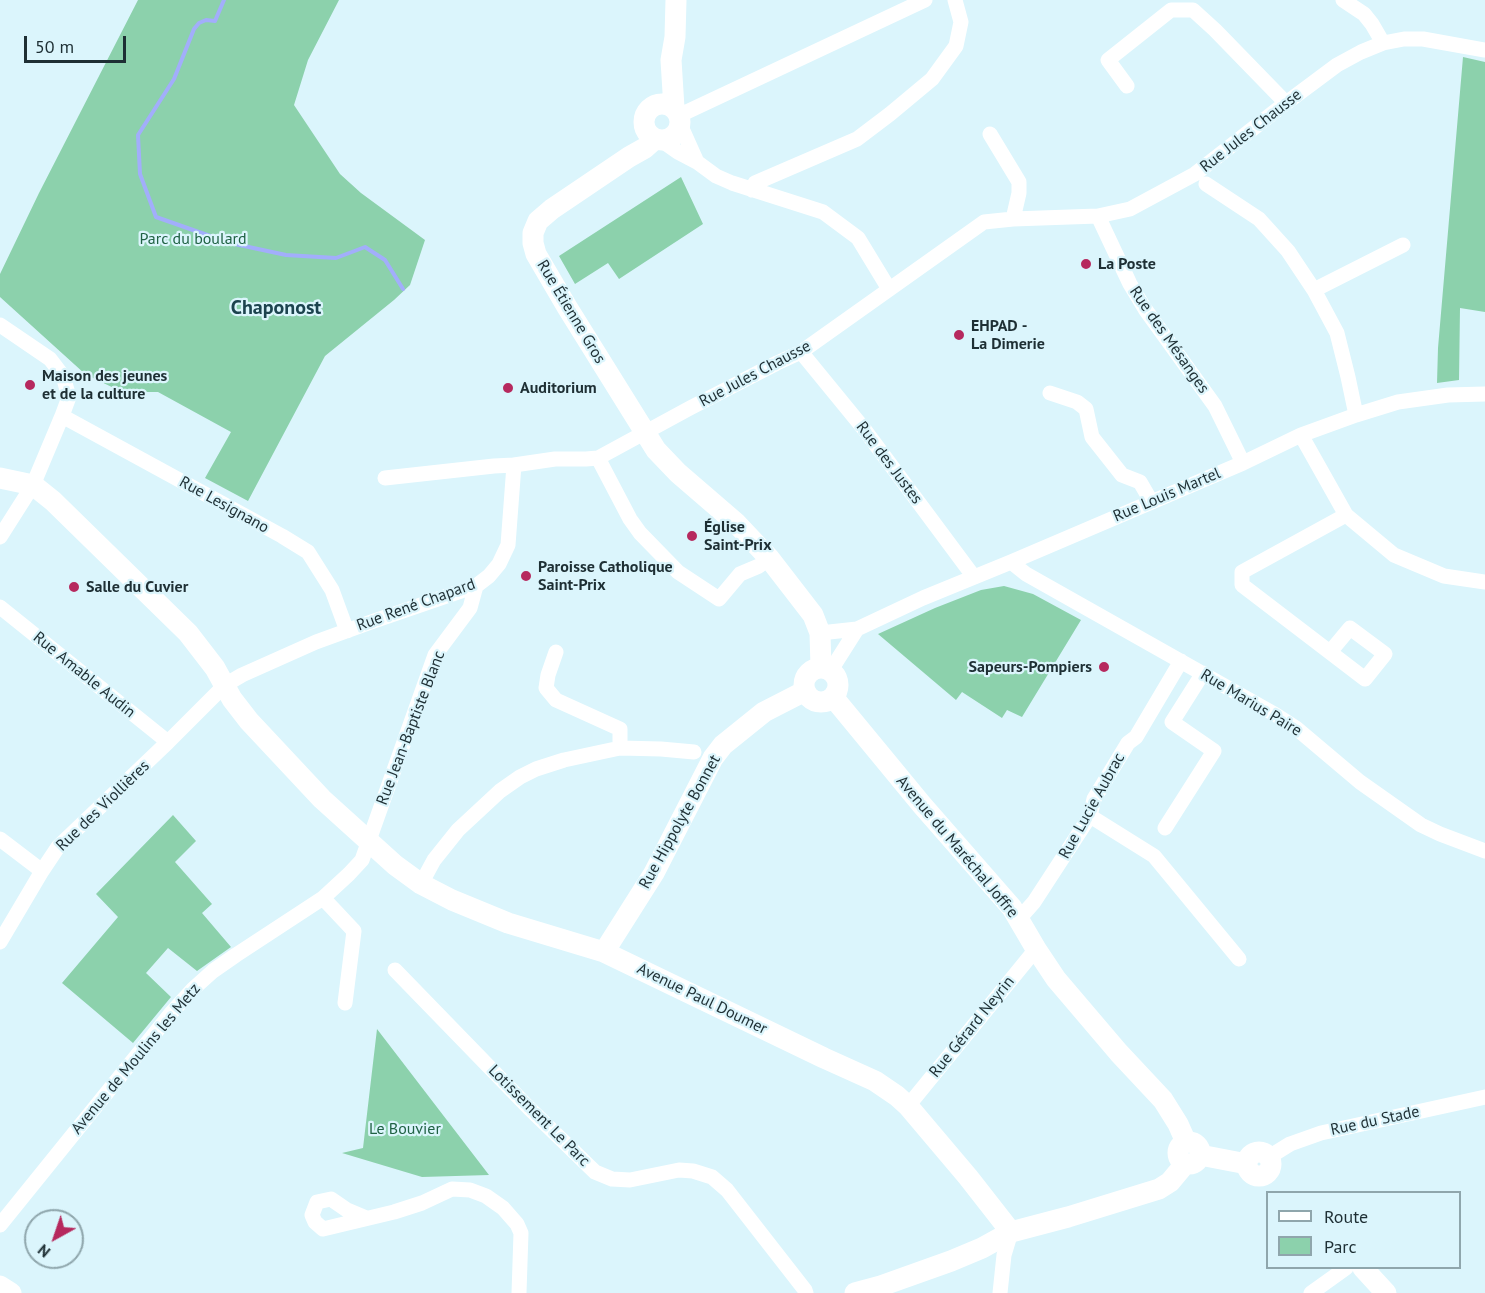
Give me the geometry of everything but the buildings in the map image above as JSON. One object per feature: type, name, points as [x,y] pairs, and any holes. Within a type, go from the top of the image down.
[{"type":"main road","points":[[653,128],[660,90],[671,60],[675,37],[676,0]]},
{"type":"main road","points":[[671,60],[677,116]]},
{"type":"main road","points":[[653,128],[663,104],[677,116]]},
{"type":"main road","name":"Rue Étienne Gros","points":[[645,433],[536,254],[533,233],[538,221],[552,209],[629,156],[645,148],[653,128],[670,138],[675,135],[677,116]]},
{"type":"main road","points":[[645,433],[656,450],[678,473],[736,523],[769,558],[813,615],[820,633],[826,669]]},
{"type":"main road","points":[[0,478],[33,485]]},
{"type":"main road","name":"Avenue Paul Doumer","points":[[33,485],[53,501],[188,633],[215,668],[232,699],[249,721],[322,799],[395,865],[421,884],[452,900],[508,923],[604,951],[875,1081],[908,1106],[968,1176],[1011,1232]]},
{"type":"main road","points":[[826,669],[835,674],[838,688],[833,697],[818,702],[808,696],[804,680],[811,671],[826,669]]},
{"type":"main road","name":"Rue Hippolyte Bonnet","points":[[604,951],[654,873],[713,758],[723,745],[764,712],[805,691]]},
{"type":"main road","name":"Avenue du Maréchal Joffre","points":[[833,697],[922,806],[1012,908],[1056,979],[1119,1053],[1163,1100],[1178,1124],[1191,1154]]},
{"type":"main road","points":[[855,1293],[951,1261],[1011,1232],[1159,1189],[1170,1182],[1191,1154],[1264,1172]]},
{"type":"main road","points":[[1364,1269],[1386,1293]]},
{"type":"main road","points":[[0,1286],[11,1293]]},
{"type":"street","points":[[697,162],[677,116],[925,0]]},
{"type":"street","points":[[752,190],[755,183],[857,139],[932,78],[956,46],[961,22],[955,0]]},
{"type":"street","points":[[1343,0],[1364,14],[1383,43]]},
{"type":"street","points":[[1127,86],[1108,60],[1171,10],[1193,10],[1286,103]]},
{"type":"street","name":"Rue Jules Chausse","points":[[598,458],[754,374],[801,352],[984,222],[1098,216],[1130,209],[1195,174],[1337,65],[1361,51],[1383,43],[1404,39],[1423,39],[1485,50]]},
{"type":"street","points":[[653,128],[678,152],[716,176],[823,212],[858,238],[889,289]]},
{"type":"street","points":[[990,134],[1019,182],[1013,219]]},
{"type":"street","points":[[1206,184],[1259,219],[1288,251],[1314,290],[1337,333],[1356,415]]},
{"type":"street","name":"Rue des Mésanges","points":[[1098,216],[1130,284],[1145,309],[1215,406],[1243,463]]},
{"type":"street","points":[[1314,290],[1403,245]]},
{"type":"street","points":[[0,325],[50,359],[63,376],[69,397],[33,485],[0,537]]},
{"type":"street","name":"Rue des Justes","points":[[801,352],[864,429],[974,577]]},
{"type":"street","points":[[1050,393],[1077,402],[1086,409],[1092,437],[1122,475],[1140,482],[1151,501]]},
{"type":"street","name":"Rue Louis Martel","points":[[820,633],[857,629],[923,597],[1243,463],[1301,435],[1356,415],[1398,402],[1448,395],[1485,394]]},
{"type":"street","name":"Rue Lesignano","points":[[62,416],[308,552],[332,590],[347,631]]},
{"type":"street","points":[[1301,435],[1346,515],[1394,555],[1444,576],[1485,582]]},
{"type":"street","points":[[385,478],[555,459],[598,458],[630,519],[640,533],[678,572],[719,599],[741,574],[759,566],[769,558]]},
{"type":"street","name":"Rue René Chapard","points":[[225,685],[316,642],[476,586],[499,564],[508,544],[514,465]]},
{"type":"street","points":[[1330,652],[1242,585],[1242,572],[1346,515]]},
{"type":"street","name":"Rue Marius Paire","points":[[1011,562],[1026,574],[1276,715],[1296,728],[1360,782],[1421,825],[1480,849]]},
{"type":"street","name":"Rue Jean-Baptiste Blanc","points":[[369,842],[435,655],[470,608],[476,586]]},
{"type":"street","name":"Rue Amable Audin","points":[[0,608],[168,742]]},
{"type":"street","points":[[826,669],[857,629]]},
{"type":"street","points":[[556,652],[546,688],[556,699],[620,729],[620,748]]},
{"type":"street","name":"Rue Lucie Aubrac","points":[[1019,919],[1034,902],[1090,816],[1094,799],[1128,742],[1136,737],[1181,661]]},
{"type":"street","points":[[1165,828],[1214,752],[1172,722],[1203,673]]},
{"type":"street","name":"Rue des Viollières","points":[[1,939],[58,847],[225,685]]},
{"type":"street","points":[[421,884],[434,860],[458,830],[482,806],[520,777],[536,769],[564,760],[620,748],[694,752]]},
{"type":"street","points":[[1090,816],[1154,856],[1239,959]]},
{"type":"street","points":[[1480,849],[1485,835]]},
{"type":"street","points":[[0,839],[42,871]]},
{"type":"street","name":"Avenue de Moulins les Metz","points":[[0,1225],[164,1021],[193,989],[213,971],[323,898],[362,860],[369,842]]},
{"type":"street","points":[[323,898],[354,931],[345,1003]]},
{"type":"street","name":"Rue Gérard Neyrin","points":[[908,1106],[1036,949]]},
{"type":"street","name":"Lotissement Le Parc","points":[[395,970],[529,1108],[595,1172],[612,1179],[630,1180],[679,1170],[693,1171],[712,1178],[727,1190],[806,1293]]},
{"type":"street","name":"Rue du Stade","points":[[1264,1172],[1290,1144],[1321,1133],[1485,1097]]},
{"type":"street","points":[[366,1218],[422,1203],[452,1189],[470,1190],[486,1196],[504,1208],[521,1233],[519,1293]]},
{"type":"street","points":[[1000,1293],[1004,1255],[1011,1232]]},
{"type":"street","points":[[1311,1293],[1345,1269]]},
{"type":"green space","name":"Parc du boulard","points":[[138,0],[339,0],[308,60],[294,105],[340,174],[361,193],[425,240],[410,285],[325,356],[248,501],[205,478],[231,432],[158,392],[122,392],[85,374],[0,297],[0,274]]},
{"type":"green space","points":[[1463,57],[1485,62],[1485,312],[1460,308],[1459,380],[1437,383],[1438,348]]},
{"type":"green space","points":[[681,177],[703,224],[619,279],[608,263],[575,284],[559,256]]},
{"type":"green space","points":[[1004,586],[1033,594],[1081,620],[1022,717],[1007,710],[1002,718],[962,692],[956,700],[878,634],[981,590]]},
{"type":"green space","points":[[173,815],[196,841],[175,862],[212,904],[202,913],[231,947],[197,971],[168,948],[146,973],[171,997],[133,1043],[62,983],[118,917],[96,894]]},
{"type":"green space","name":"Le Bouvier","points":[[377,1029],[489,1175],[422,1177],[342,1153],[363,1148]]},
{"type":"waterway","points":[[224,0],[215,21],[206,20],[194,29],[174,79],[138,135],[140,174],[156,217],[230,243],[286,255],[336,258],[365,247],[385,260],[403,289]]},
{"type":"place","name":"La Poste","points":[[1086,264]]},
{"type":"place","name":"EHPAD - La Dimerie","points":[[959,335]]},
{"type":"place","name":"Maison des jeunes et de la culture","points":[[30,385]]},
{"type":"place","name":"Auditorium","points":[[508,388]]},
{"type":"place","name":"Église Saint-Prix","points":[[692,536]]},
{"type":"place","name":"Paroisse Catholique Saint-Prix","points":[[526,576]]},
{"type":"place","name":"Salle du Cuvier","points":[[74,587]]},
{"type":"place","name":"Sapeurs-Pompiers","points":[[1104,667]]},
{"type":"district","name":"Chaponost","points":[[276,308]]}]
